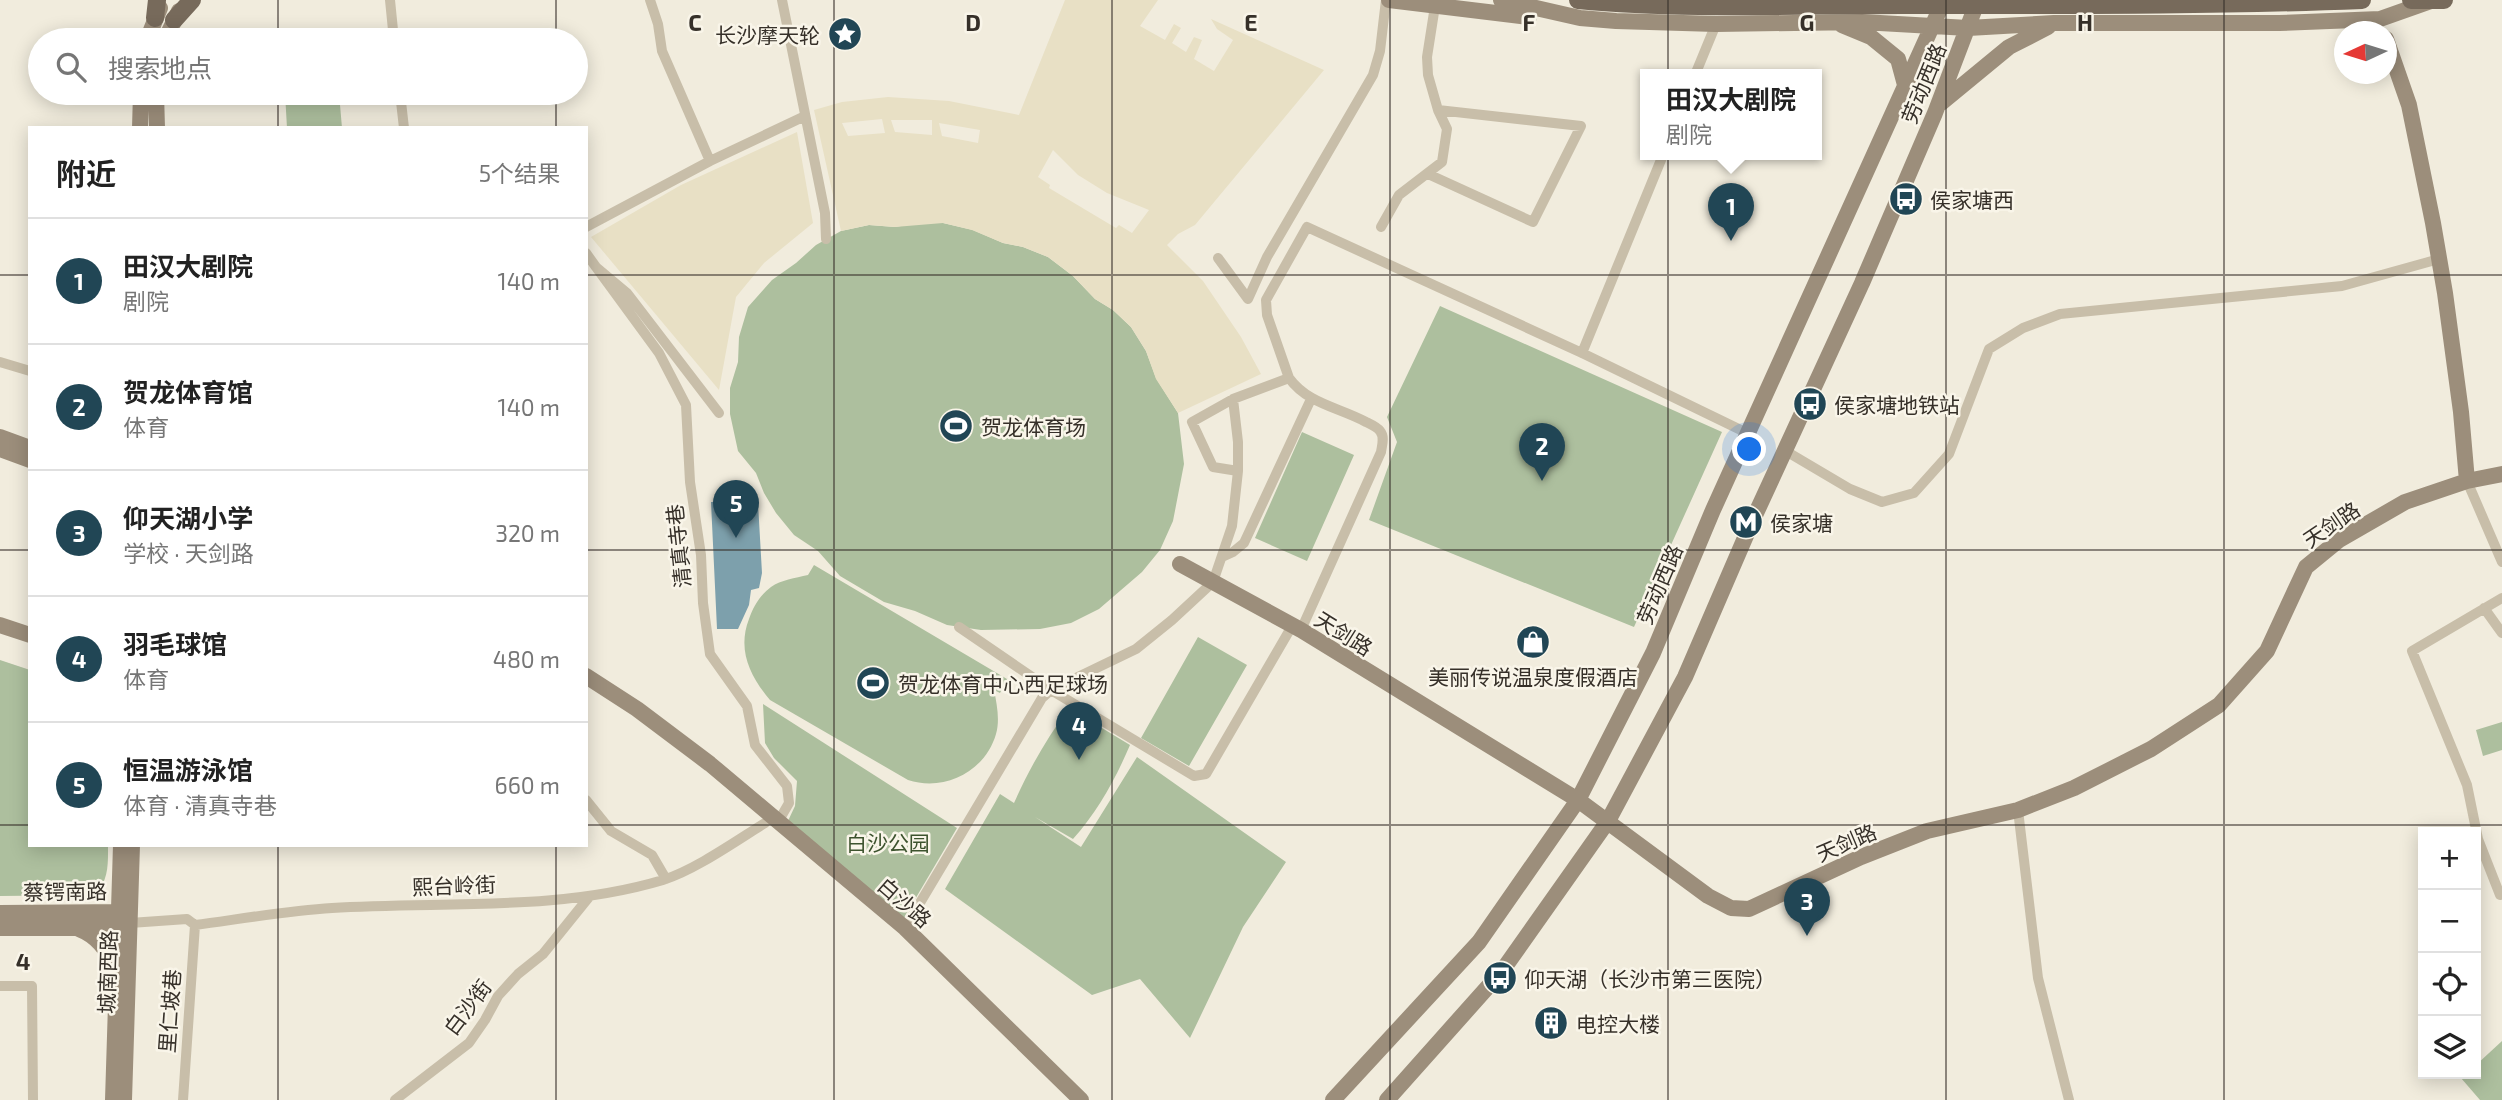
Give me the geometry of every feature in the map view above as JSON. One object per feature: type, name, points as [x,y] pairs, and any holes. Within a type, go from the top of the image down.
[{"type":"main road","points":[[174,20],[192,0]]},
{"type":"main road","points":[[1579,9],[1650,5],[2232,5],[2362,0]]},
{"type":"main road","points":[[2411,0],[2444,0]]},
{"type":"street","points":[[150,28],[156,9],[164,0]]},
{"type":"street","points":[[170,28],[185,0]]},
{"type":"street","points":[[390,0],[393,28]]},
{"type":"street","points":[[650,0],[658,24],[662,51],[710,160]]},
{"type":"street","points":[[782,0],[825,213],[827,239]]},
{"type":"street","points":[[1218,258],[1248,299],[1267,257],[1373,75],[1380,51],[1388,0],[1546,20],[1579,9]]},
{"type":"street","points":[[1501,0],[1716,24],[1862,22],[1968,28],[2054,23],[2334,24]]},
{"type":"street","name":"劳动西路","points":[[1333,1100],[1479,942],[1578,800],[1653,653],[1713,510],[1944,0]]},
{"type":"street","name":"劳动西路","points":[[1387,1100],[1502,971],[1608,821],[1685,677],[1784,450],[1863,283],[1937,107],[1978,0]]},
{"type":"street","points":[[2390,21],[2433,1]]},
{"type":"street","points":[[1381,227],[1399,195],[1443,162],[1447,129],[1438,110],[1428,75],[1427,57],[1435,6]]},
{"type":"street","points":[[1836,23],[1871,37],[1898,59],[1905,85]]},
{"type":"street","points":[[1937,107],[2009,47],[2054,23]]},
{"type":"street","points":[[1698,69],[1716,24]]},
{"type":"street","points":[[2397,71],[2409,105],[2439,259],[2461,412],[2467,481],[2502,562]]},
{"type":"street","points":[[140,126],[141,105]]},
{"type":"street","points":[[156,105],[156,126]]},
{"type":"street","points":[[401,105],[404,126]]},
{"type":"street","points":[[1428,174],[1533,222],[1581,126],[1438,110]]},
{"type":"street","points":[[588,226],[710,160],[805,116]]},
{"type":"street","points":[[1582,353],[1660,160]]},
{"type":"street","points":[[958,627],[1051,690],[1152,752],[1194,776],[1206,774],[1296,628],[1381,452],[1381,431],[1373,425],[1311,399],[1297,389],[1289,378],[1268,315],[1266,300],[1307,227],[1582,353],[1748,433]]},
{"type":"street","points":[[588,256],[596,267],[627,293],[719,413]]},
{"type":"street","points":[[1784,450],[1850,489],[1882,502],[1914,493],[1949,454],[1989,349],[2023,328],[2060,314],[2342,286],[2439,259]]},
{"type":"street","name":"清真寺巷","points":[[596,267],[659,353],[686,405],[690,482],[701,555],[703,603],[710,654],[747,706],[755,745],[787,786],[789,803],[771,822]]},
{"type":"street","points":[[0,362],[28,370]]},
{"type":"street","points":[[1238,471],[1213,467],[1192,422],[1233,399],[1289,378]]},
{"type":"street","points":[[905,928],[1042,698],[1051,690],[1136,649],[1213,582],[1232,526],[1238,471],[1233,399]]},
{"type":"street","points":[[1222,557],[1234,552],[1244,543],[1311,399]]},
{"type":"street","points":[[0,437],[28,447]]},
{"type":"street","points":[[0,449],[28,459]]},
{"type":"street","name":"天剑路","points":[[1180,564],[1296,628],[1578,800],[1708,896],[1731,908],[1749,909],[1861,857],[1927,831],[2018,810],[2074,788],[2151,749],[2219,705],[2267,651],[2306,566],[2339,540],[2406,502],[2467,481],[2502,474]]},
{"type":"street","points":[[2500,895],[2479,839],[2467,785],[2412,651],[2502,598]]},
{"type":"street","points":[[2484,608],[2502,633]]},
{"type":"street","points":[[0,625],[28,637]]},
{"type":"street","points":[[0,636],[28,637]]},
{"type":"street","name":"白沙路","points":[[588,677],[637,709],[710,764],[771,822],[900,934],[1066,1100]]},
{"type":"street","name":"白沙路","points":[[588,689],[640,723],[905,928],[1081,1100]]},
{"type":"street","points":[[588,802],[611,831],[652,855],[666,879]]},
{"type":"street","points":[[2018,810],[2038,978],[2069,1100]]},
{"type":"street","name":"熙台岭街","points":[[125,920],[187,919],[195,925],[330,908],[479,905],[589,897],[666,879],[771,822]]},
{"type":"street","name":"城南西路","points":[[121,847],[120,869],[125,920],[124,1100]]},
{"type":"street","name":"城南西路","points":[[113,1100],[116,976],[125,920],[132,847]]},
{"type":"street","points":[[84,912],[95,907],[111,893],[120,869]]},
{"type":"street","name":"白沙街","points":[[395,1100],[469,1043],[498,996],[518,974],[543,954],[589,897]]},
{"type":"street","name":"蔡锷南路","points":[[0,913],[84,912],[125,920]]},
{"type":"street","name":"蔡锷南路","points":[[0,928],[73,927],[125,920]]},
{"type":"street","name":"里仁坡巷","points":[[183,1100],[195,925]]},
{"type":"street","points":[[73,927],[96,939],[104,948],[116,976]]},
{"type":"street","points":[[0,986],[32,986],[33,1100]]},
{"type":"green space","points":[[286,105],[340,105],[342,126],[287,126]]},
{"type":"green space","name":"贺龙体育场","points":[[943,223],[973,230],[1048,257],[1131,327],[1146,351],[1156,378],[1178,413],[1184,464],[1173,521],[1160,550],[1142,572],[1099,609],[1071,623],[1040,629],[981,630],[947,625],[915,611],[884,602],[840,576],[818,551],[794,535],[776,513],[756,473],[738,451],[730,414],[730,388],[738,362],[739,337],[748,307],[772,280],[816,245],[841,231],[869,225],[895,227]]},
{"type":"green space","points":[[1440,306],[1722,432],[1634,627],[1369,520],[1397,442],[1387,417]]},
{"type":"green space","points":[[1302,432],[1354,455],[1307,561],[1255,538]]},
{"type":"green space","points":[[814,565],[1007,679],[1000,693],[994,690],[998,718],[996,734],[983,759],[973,768],[949,781],[922,783],[908,780],[770,700],[751,672],[745,652],[746,630],[760,597],[771,587],[784,581],[808,575]]},
{"type":"green space","points":[[1198,637],[1247,665],[1189,766],[1141,738]]},
{"type":"green space","points":[[0,660],[28,669],[28,847],[108,847],[108,865],[105,878],[95,895],[0,896]]},
{"type":"green space","name":"白沙公园","points":[[763,704],[957,828],[904,918],[787,823],[795,806],[797,781],[774,758],[765,743]]},
{"type":"green space","points":[[1069,708],[1130,745],[1105,795],[1073,839],[1035,817],[1081,847],[1137,757],[1286,862],[1243,927],[1190,1038],[1140,979],[1092,995],[945,889],[1000,794],[1014,803],[1039,754]]},
{"type":"green space","points":[[2502,722],[2502,750],[2483,756],[2476,730]]},
{"type":"green space","points":[[2502,1041],[2502,1100],[2480,1100],[2462,1079],[2481,1079],[2481,1060]]},
{"type":"shaded area","points":[[1065,0],[1158,0],[1140,26],[1165,40],[1174,24],[1181,28],[1172,43],[1186,52],[1194,37],[1202,40],[1194,59],[1214,71],[1233,40],[1217,29],[1211,19],[1324,70],[1195,225],[1178,234],[1167,245],[1203,281],[1241,337],[1261,374],[1178,413],[1156,379],[1146,351],[1131,327],[1048,257],[972,230],[943,223],[895,227],[869,225],[841,231],[814,110],[842,102],[888,97],[949,101],[1019,115]],"holes":[[[882,119],[885,133],[848,136],[842,123]],[[891,120],[932,120],[932,135],[895,132]],[[939,123],[980,130],[978,143],[942,136]],[[1053,150],[1078,175],[1107,193],[1149,210],[1132,233],[1119,225],[1116,228],[1049,188],[1050,185],[1038,177]]]},
{"type":"shaded area","points":[[797,132],[813,223],[764,263],[736,297],[719,390],[591,237],[681,185]]},
{"type":"water","points":[[711,502],[758,503],[762,573],[759,588],[751,590],[749,605],[738,629],[717,629]]},
{"type":"place","name":"长沙摩天轮","points":[[845,34]]},
{"type":"place","name":"侯家塘西","points":[[1906,199]]},
{"type":"place","name":"田汉大剧院","points":[[1731,241]]},
{"type":"place","name":"侯家塘地铁站","points":[[1810,404]]},
{"type":"place","name":"贺龙体育场","points":[[956,426]]},
{"type":"place","name":"贺龙体育馆","points":[[1542,481]]},
{"type":"place","name":"侯家塘","points":[[1746,522]]},
{"type":"place","name":"恒温游泳馆","points":[[736,538]]},
{"type":"place","name":"美丽传说温泉度假酒店","points":[[1533,642]]},
{"type":"place","name":"贺龙体育中心西足球场","points":[[873,683]]},
{"type":"place","name":"羽毛球馆","points":[[1079,760]]},
{"type":"place","name":"仰天湖小学","points":[[1807,936]]},
{"type":"place","name":"仰天湖（长沙市第三医院）","points":[[1500,978]]},
{"type":"place","name":"电控大楼","points":[[1551,1023]]}]
